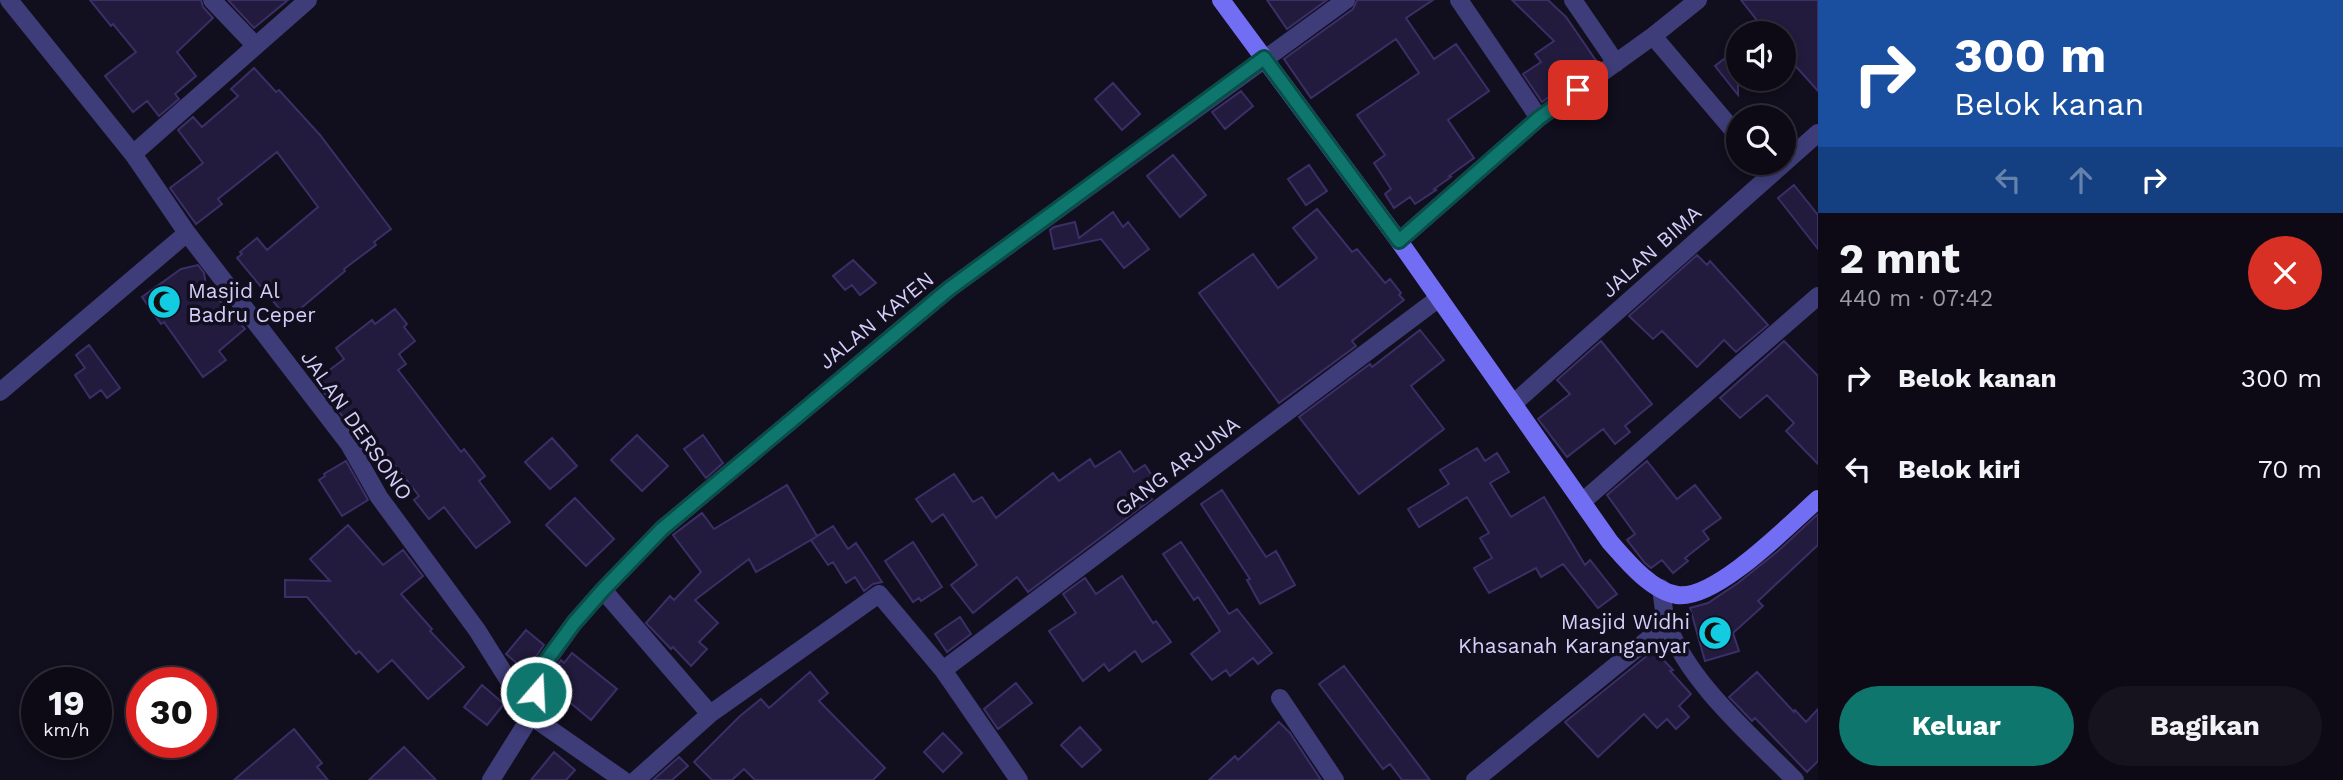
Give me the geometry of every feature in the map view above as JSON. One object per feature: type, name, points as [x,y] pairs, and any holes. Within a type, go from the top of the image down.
[{"type":"main road","points":[[1222,0],[1399,241],[1610,542],[1634,569],[1675,595],[1693,594],[1723,580],[1758,553],[1818,499]]},
{"type":"street","name":"JALAN DERSONO","points":[[9,0],[134,154],[187,233],[349,444],[379,497],[477,630],[531,716]]},
{"type":"street","points":[[213,0],[255,45]]},
{"type":"street","points":[[134,154],[308,0]]},
{"type":"street","name":"JALAN KAYEN","points":[[531,716],[541,668],[574,623],[662,529],[949,289],[1346,0]]},
{"type":"street","points":[[1459,0],[1539,118]]},
{"type":"street","points":[[1573,0],[1616,63]]},
{"type":"street","points":[[1399,241],[1539,118],[1698,0]]},
{"type":"street","points":[[1653,36],[1726,122]]},
{"type":"street","name":"JALAN BIMA","points":[[1796,148],[1818,133]]},
{"type":"street","name":"JALAN BIMA","points":[[1514,403],[1760,175]]},
{"type":"street","points":[[0,392],[187,233]]},
{"type":"street","points":[[1582,502],[1818,296]]},
{"type":"street","name":"GANG ARJUNA","points":[[943,670],[1439,298]]},
{"type":"street","points":[[1661,588],[1667,624],[1690,667],[1796,780]]},
{"type":"street","points":[[603,590],[710,714]]},
{"type":"street","points":[[636,780],[710,714],[879,594],[943,670],[1019,780]]},
{"type":"street","points":[[1475,780],[1667,624]]},
{"type":"street","points":[[1280,698],[1335,780]]},
{"type":"street","points":[[491,780],[531,716],[623,780]]},
{"type":"building","points":[[90,0],[201,0],[203,7],[213,18],[177,52],[196,76],[175,94],[179,99],[159,116],[147,101],[133,112],[105,76],[136,52]]},
{"type":"building","points":[[228,0],[288,0],[254,28]]},
{"type":"building","points":[[1267,0],[1327,0],[1287,29]]},
{"type":"building","points":[[1357,0],[1433,0],[1406,18],[1434,59],[1456,44],[1489,91],[1448,120],[1474,158],[1415,204],[1410,197],[1394,208],[1385,194],[1391,189],[1374,163],[1385,155],[1357,115],[1419,73],[1396,39],[1311,98],[1284,59],[1353,9]]},
{"type":"building","points":[[1512,0],[1548,0],[1566,17],[1597,62],[1542,102],[1523,74],[1541,62],[1535,54],[1554,41]]},
{"type":"building","points":[[1741,0],[1818,0],[1818,91],[1796,66],[1796,21],[1758,21]]},
{"type":"building","points":[[1726,57],[1726,80],[1715,66]]},
{"type":"building","points":[[254,68],[276,92],[279,90],[320,135],[391,229],[374,242],[376,245],[344,269],[345,271],[288,319],[237,258],[242,254],[240,252],[257,238],[267,250],[318,207],[277,152],[218,199],[222,204],[196,224],[170,188],[203,163],[178,130],[193,117],[202,127],[238,96],[231,89]]},
{"type":"building","points":[[1113,83],[1140,114],[1122,130],[1095,99]]},
{"type":"building","points":[[1241,91],[1253,106],[1225,129],[1212,112]]},
{"type":"building","points":[[1173,155],[1206,195],[1180,217],[1147,176]]},
{"type":"building","points":[[1309,165],[1327,191],[1306,205],[1288,179]]},
{"type":"building","points":[[1794,185],[1818,215],[1818,249],[1778,198]]},
{"type":"building","points":[[1317,209],[1352,252],[1357,249],[1385,283],[1390,279],[1404,300],[1352,341],[1356,346],[1279,403],[1199,293],[1253,254],[1278,288],[1317,258],[1293,228]]},
{"type":"building","points":[[1113,212],[1123,227],[1128,222],[1149,249],[1124,268],[1101,239],[1054,249],[1050,230],[1054,227],[1075,222],[1079,238]]},
{"type":"building","points":[[1697,255],[1707,265],[1710,261],[1768,325],[1736,352],[1724,340],[1697,367],[1662,331],[1653,339],[1629,316]]},
{"type":"building","points":[[853,260],[876,283],[860,295],[852,285],[845,290],[833,276]]},
{"type":"building","points":[[198,265],[204,273],[206,285],[245,329],[219,351],[226,360],[203,377],[164,322],[161,324],[142,297],[181,269]]},
{"type":"building","points":[[395,309],[407,324],[404,327],[415,341],[399,354],[406,364],[398,370],[461,452],[464,449],[485,476],[479,481],[510,522],[476,548],[444,507],[429,519],[414,500],[419,496],[360,420],[351,427],[315,381],[344,359],[336,348],[372,320],[375,324]]},
{"type":"building","points":[[1420,330],[1444,360],[1411,386],[1444,429],[1359,494],[1299,417]]},
{"type":"building","points":[[1601,341],[1652,404],[1625,426],[1630,432],[1615,444],[1603,429],[1567,457],[1538,419],[1570,394],[1557,380]]},
{"type":"building","points":[[1784,341],[1818,376],[1818,464],[1786,431],[1794,423],[1767,395],[1740,418],[1720,398]]},
{"type":"building","points":[[89,345],[120,388],[107,398],[101,390],[90,398],[75,375],[85,368],[76,355]]},
{"type":"building","points":[[637,435],[668,466],[642,491],[611,460]]},
{"type":"building","points":[[703,435],[723,463],[706,478],[684,449]]},
{"type":"building","points":[[552,438],[577,466],[550,489],[525,462]]},
{"type":"building","points":[[1477,448],[1485,461],[1497,453],[1509,472],[1490,483],[1511,517],[1544,497],[1585,565],[1590,560],[1617,594],[1598,608],[1563,564],[1541,577],[1536,568],[1489,593],[1474,568],[1492,558],[1480,538],[1489,533],[1467,497],[1419,527],[1408,509],[1449,484],[1440,470]]},
{"type":"building","points":[[1120,451],[1134,472],[1145,465],[1158,485],[1147,493],[1152,499],[1028,592],[1017,577],[973,613],[951,585],[977,565],[943,514],[932,522],[916,499],[954,474],[973,502],[982,497],[996,518],[1053,473],[1059,481],[1090,459],[1095,467]]},
{"type":"building","points":[[346,461],[368,500],[342,516],[319,480]]},
{"type":"building","points":[[1647,461],[1677,499],[1695,485],[1721,518],[1703,531],[1709,539],[1685,558],[1688,561],[1673,573],[1662,560],[1651,568],[1645,563],[1627,540],[1635,534],[1607,495]]},
{"type":"building","points":[[787,485],[817,536],[833,526],[848,549],[856,543],[882,582],[873,584],[864,591],[855,577],[846,583],[833,562],[828,565],[811,540],[816,537],[756,572],[749,559],[695,600],[718,623],[699,642],[707,649],[691,666],[646,623],[670,596],[674,600],[701,572],[673,535],[702,513],[714,529]]},
{"type":"building","points":[[1222,490],[1266,557],[1276,551],[1295,585],[1260,604],[1247,580],[1250,579],[1201,504]]},
{"type":"building","points":[[575,498],[614,539],[586,566],[546,525]]},
{"type":"building","points":[[1818,514],[1818,545],[1758,601],[1763,606],[1733,633],[1739,651],[1705,661],[1690,608],[1708,603],[1738,583]]},
{"type":"building","points":[[348,525],[383,565],[403,550],[423,576],[401,594],[432,629],[430,631],[464,667],[428,699],[392,660],[378,672],[359,651],[356,654],[307,597],[285,597],[285,580],[330,581],[310,559]]},
{"type":"building","points":[[913,542],[942,587],[921,601],[919,598],[913,602],[885,561]]},
{"type":"building","points":[[1181,542],[1229,614],[1237,609],[1272,653],[1258,664],[1253,658],[1230,676],[1226,670],[1212,680],[1191,654],[1220,631],[1198,597],[1194,600],[1163,554]]},
{"type":"building","points":[[1122,576],[1153,623],[1156,621],[1171,642],[1142,662],[1135,651],[1109,671],[1104,664],[1083,681],[1049,631],[1076,613],[1063,594],[1085,578],[1096,594]]},
{"type":"building","points":[[960,617],[971,634],[947,652],[935,634]]},
{"type":"building","points":[[526,630],[544,645],[526,671],[506,654]]},
{"type":"building","points":[[1654,650],[1691,694],[1679,706],[1689,717],[1676,729],[1667,719],[1657,728],[1644,714],[1598,757],[1565,722]]},
{"type":"building","points":[[572,653],[617,689],[591,720],[549,685],[561,660],[564,663]]},
{"type":"building","points":[[1344,666],[1430,780],[1402,780],[1390,764],[1383,769],[1319,684]]},
{"type":"building","points":[[810,672],[828,693],[819,701],[885,768],[873,780],[755,780],[744,769],[732,780],[712,780],[694,762],[761,699],[769,708]]},
{"type":"building","points":[[1757,672],[1806,722],[1818,709],[1818,761],[1807,772],[1755,718],[1752,721],[1729,697]]},
{"type":"building","points":[[1016,683],[1032,703],[998,729],[984,709]]},
{"type":"building","points":[[482,685],[504,704],[487,725],[464,707]]},
{"type":"building","points":[[1279,722],[1290,733],[1321,780],[1209,780],[1235,756],[1238,760]]},
{"type":"building","points":[[1080,727],[1101,750],[1082,767],[1061,745]]},
{"type":"building","points":[[294,729],[322,763],[317,767],[328,780],[234,780]]},
{"type":"building","points":[[943,733],[962,753],[943,772],[924,752]]},
{"type":"building","points":[[404,747],[436,780],[369,780]]},
{"type":"building","points":[[554,752],[575,770],[566,780],[531,780]]},
{"type":"building","points":[[679,757],[688,766],[672,780],[653,780]]},
{"type":"place","name":"Masjid Al Badru Ceper","points":[[164,302]]},
{"type":"place","name":"Masjid Widhi Khasanah Karanganyar","points":[[1715,633]]},
{"type":"route","points":[[536,692],[541,668],[574,623],[662,529],[949,289],[1264,58],[1399,241],[1539,118],[1578,90]]}]
